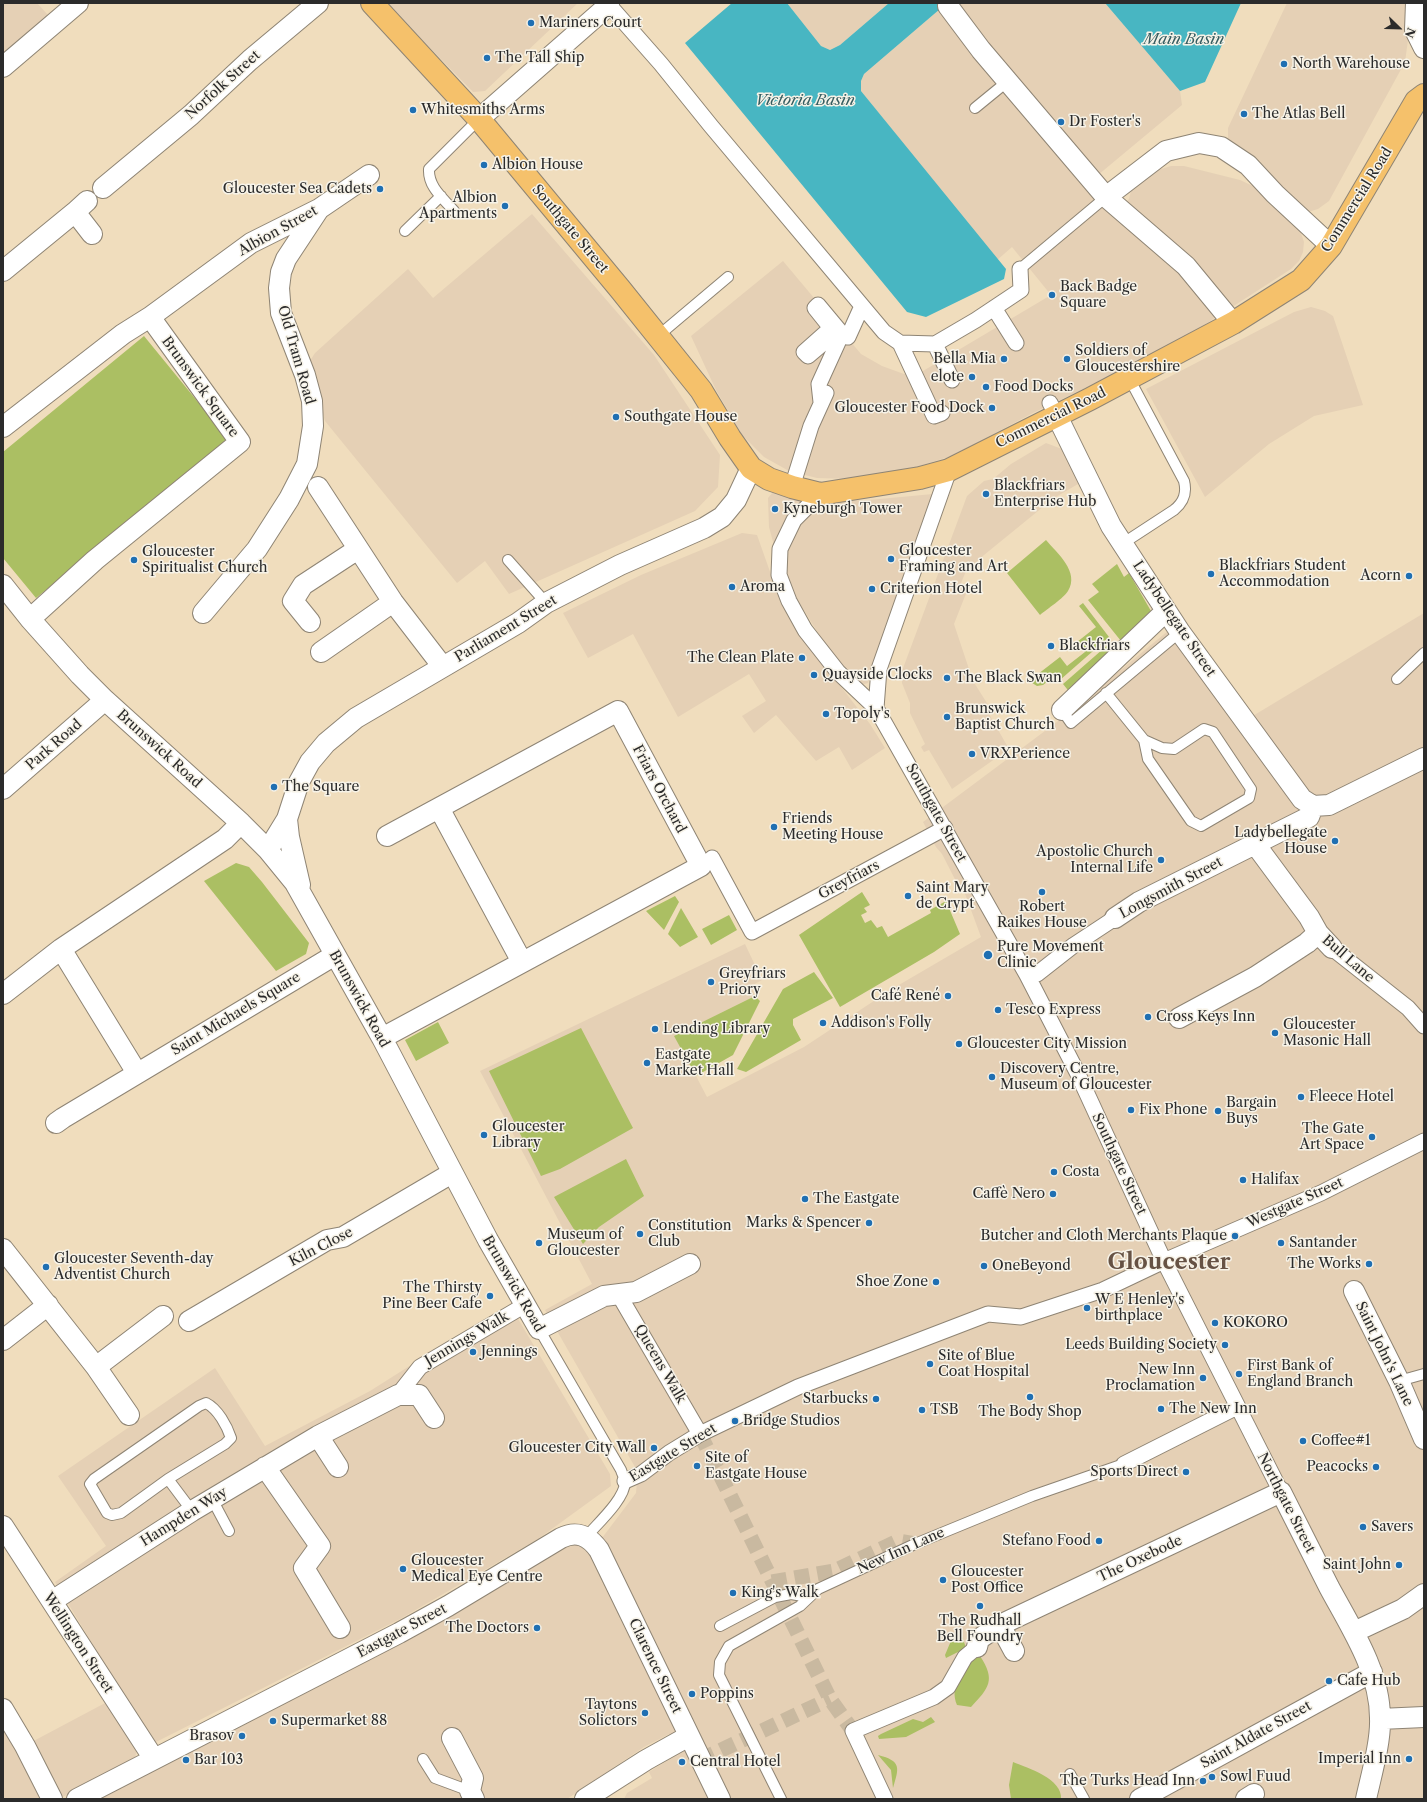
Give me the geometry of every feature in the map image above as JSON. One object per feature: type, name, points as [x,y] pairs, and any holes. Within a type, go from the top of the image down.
[{"type":"main road","name":"Southgate Street","points":[[372,3],[479,119],[658,336],[701,390],[730,438],[752,468]]},
{"type":"main road","name":"Commercial Road","points":[[820,494],[920,478],[948,470],[1053,410],[1129,378],[1234,323],[1301,280],[1331,246],[1416,102],[1424,95]]},
{"type":"main road","points":[[752,468],[769,479],[820,494]]},
{"type":"street","points":[[3,67],[78,3]]},
{"type":"street","name":"Norfolk Street","points":[[103,188],[123,161],[209,99],[250,60],[318,3]]},
{"type":"street","points":[[479,119],[610,4],[884,332],[900,343],[934,416],[942,413]]},
{"type":"street","points":[[947,5],[981,50],[1106,197],[1186,266],[1234,323]]},
{"type":"street","points":[[1416,7],[1415,30],[1424,48]]},
{"type":"street","points":[[1106,197],[1166,151],[1199,143],[1221,147],[1248,165],[1275,194],[1331,246]]},
{"type":"street","name":"Albion Street","points":[[150,317],[251,243],[319,209],[369,175]]},
{"type":"street","points":[[3,271],[81,207],[92,234]]},
{"type":"street","name":"Old Tram Road","points":[[204,613],[257,549],[289,499],[307,464],[313,426],[312,401],[305,375],[281,313],[279,288],[280,272],[286,259],[319,209]]},
{"type":"street","points":[[900,343],[935,344],[994,308],[1021,290],[1020,269]]},
{"type":"street","points":[[792,487],[811,426],[823,398],[819,384],[839,340],[834,334],[808,356],[804,352],[831,328],[815,308],[818,305],[843,335],[848,337],[862,306]]},
{"type":"street","points":[[994,308],[1016,343]]},
{"type":"street","points":[[3,427],[123,334],[150,317]]},
{"type":"street","name":"Brunswick Square","points":[[30,619],[95,560],[240,442],[150,317]]},
{"type":"street","points":[[935,344],[952,380]]},
{"type":"street","name":"Ladybellegate Street","points":[[1053,410],[1111,526],[1166,611],[1302,799],[1314,806]]},
{"type":"street","name":"Parliament Street","points":[[268,850],[287,819],[293,796],[304,771],[326,743],[356,718],[518,623],[546,603],[620,565],[704,528],[722,517],[736,500],[752,468]]},
{"type":"street","points":[[876,708],[876,688],[879,669],[948,470]]},
{"type":"street","points":[[318,487],[393,602],[442,667]]},
{"type":"street","name":"Southgate Street","points":[[820,494],[794,520],[780,549],[779,575],[789,601],[805,630],[838,672],[876,708],[945,828],[1027,975],[1077,1072],[1164,1261]]},
{"type":"street","points":[[310,622],[293,601],[303,585],[358,549]]},
{"type":"street","name":"Brunswick Road","points":[[3,585],[30,619],[105,700],[241,823],[268,850],[294,883],[382,1038],[452,1172],[538,1329]]},
{"type":"street","points":[[321,652],[393,602]]},
{"type":"street","points":[[1062,710],[1166,611]]},
{"type":"street","name":"Park Road","points":[[3,789],[105,700]]},
{"type":"street","name":"Friars Orchard","points":[[382,1038],[701,866],[618,711],[387,836]]},
{"type":"street","points":[[1314,806],[1329,805],[1424,758]]},
{"type":"street","name":"Longsmith Street","points":[[1027,975],[1037,974],[1074,945],[1139,902],[1309,817],[1314,806]]},
{"type":"street","points":[[439,808],[522,962]]},
{"type":"street","name":"Parliament Street","points":[[287,819],[289,837],[303,897]]},
{"type":"street","points":[[3,994],[61,949],[219,843],[241,823]]},
{"type":"street","name":"Greyfriars","points":[[712,858],[752,932],[945,828]]},
{"type":"street","name":"Bull Lane","points":[[1255,844],[1309,917],[1318,933],[1332,948],[1408,1008],[1424,1026]]},
{"type":"street","points":[[1179,1018],[1255,977],[1307,943],[1318,933]]},
{"type":"street","points":[[61,949],[137,1073]]},
{"type":"street","name":"Saint Michaels Square","points":[[56,1123],[335,955]]},
{"type":"street","name":"Westgate Street","points":[[1164,1261],[1321,1193],[1424,1141]]},
{"type":"street","name":"Kiln Close","points":[[188,1321],[327,1240],[343,1237],[452,1172]]},
{"type":"street","points":[[3,1249],[48,1304],[130,1415]]},
{"type":"street","name":"Northgate Street","points":[[1164,1261],[1354,1632],[1372,1672],[1378,1698],[1380,1719],[1374,1762],[1366,1799]]},
{"type":"street","name":"Eastgate Street","points":[[625,1481],[641,1474],[669,1453],[700,1434],[798,1386],[988,1314],[1021,1317],[1103,1290],[1164,1261]]},
{"type":"street","points":[[538,1329],[604,1296],[636,1292],[690,1264]]},
{"type":"street","name":"Saint John's Lane","points":[[1354,1291],[1399,1381],[1424,1439]]},
{"type":"street","name":"Queens Walk","points":[[619,1295],[700,1434]]},
{"type":"street","points":[[3,1340],[48,1304]]},
{"type":"street","name":"Jennings Walk","points":[[398,1395],[420,1367],[525,1305]]},
{"type":"street","points":[[96,1367],[163,1316]]},
{"type":"street","name":"Hampden Way","points":[[52,1601],[265,1467],[318,1436],[398,1395],[418,1395],[434,1418]]},
{"type":"street","name":"New Inn Lane","points":[[1124,1464],[1238,1407]]},
{"type":"street","points":[[318,1436],[338,1467]]},
{"type":"street","points":[[265,1467],[320,1546],[304,1568],[340,1628]]},
{"type":"street","name":"The Oxebode","points":[[977,1647],[979,1639],[1000,1625],[1281,1492]]},
{"type":"street","name":"Wellington Street","points":[[3,1526],[154,1759]]},
{"type":"street","name":"Eastgate Street","points":[[77,1799],[399,1633],[448,1606],[568,1535],[580,1534],[586,1537]]},
{"type":"street","name":"Clarence Street","points":[[586,1537],[599,1550],[720,1799]]},
{"type":"street","points":[[1354,1632],[1403,1609],[1424,1594]]},
{"type":"street","points":[[1000,1625],[1014,1651]]},
{"type":"street","points":[[885,1799],[853,1730],[934,1697],[948,1687],[965,1657],[977,1647]]},
{"type":"street","name":"Saint Aldate Street","points":[[1140,1799],[1372,1672]]},
{"type":"street","points":[[3,1709],[9,1731],[52,1799]]},
{"type":"street","points":[[1380,1719],[1424,1717]]},
{"type":"street","points":[[585,1799],[646,1760],[689,1736]]},
{"type":"street","points":[[452,1738],[473,1778],[472,1795]]},
{"type":"lane","points":[[975,108],[1008,81]]},
{"type":"lane","points":[[454,211],[432,186],[429,177],[430,169],[479,119]]},
{"type":"lane","points":[[404,232],[441,196]]},
{"type":"lane","points":[[1020,269],[1106,197]]},
{"type":"lane","points":[[658,336],[728,277]]},
{"type":"lane","points":[[1122,544],[1180,505],[1186,490],[1184,481],[1129,378]]},
{"type":"lane","points":[[508,560],[546,603]]},
{"type":"lane","points":[[1062,710],[1071,724],[1180,632]]},
{"type":"lane","points":[[1397,679],[1424,653]]},
{"type":"lane","points":[[1106,693],[1144,740],[1148,759],[1191,821],[1201,826],[1250,798],[1251,789],[1213,732],[1204,729],[1174,749],[1162,748],[1144,740]]},
{"type":"lane","name":"Brunswick Road","points":[[538,1329],[621,1470],[625,1481]]},
{"type":"lane","points":[[1399,1381],[1424,1374]]},
{"type":"lane","points":[[206,1403],[212,1406],[228,1430],[231,1438],[225,1444],[168,1479],[121,1513],[112,1515],[107,1513],[90,1484],[94,1479],[199,1406],[206,1403]]},
{"type":"lane","name":"New Inn Lane","points":[[781,1799],[719,1675],[720,1662],[729,1646],[800,1606],[818,1589],[830,1583],[915,1544],[1032,1496],[1124,1464]]},
{"type":"lane","points":[[168,1479],[192,1512]]},
{"type":"lane","name":"Eastgate Street","points":[[586,1537],[618,1500],[623,1491],[625,1481]]},
{"type":"lane","points":[[212,1499],[229,1531]]},
{"type":"lane","points":[[720,1626],[775,1597],[791,1594],[809,1597]]},
{"type":"lane","points":[[423,1759],[434,1778],[472,1795]]},
{"type":"lane","points":[[1070,1774],[1084,1799]]},
{"type":"shaded area","points":[[3,3],[37,3],[48,15],[3,55]]},
{"type":"shaded area","points":[[386,3],[578,3],[485,91],[473,92]]},
{"type":"shaded area","points":[[787,3],[889,3],[840,45],[830,50],[821,46]]},
{"type":"shaded area","points":[[947,3],[1105,3],[1180,91],[1182,105],[1086,185],[1113,217],[1129,199],[1131,191],[1146,176],[1171,166],[1184,166],[1240,180],[1255,187],[1272,206],[1300,230],[1304,242],[1303,252],[1299,261],[1291,269],[1170,347],[1033,413],[952,456],[896,473],[848,479],[817,478],[789,471],[764,457],[742,435],[716,390],[691,336],[783,261],[861,354],[882,366],[904,374],[923,371],[1051,295],[1012,247],[996,261],[861,91],[861,81],[864,74]]},
{"type":"shaded area","points":[[1287,3],[1413,3],[1405,62],[1329,201],[1318,209],[1308,212],[1283,192],[1250,154],[1228,140],[1228,128]]},
{"type":"shaded area","points":[[532,214],[654,355],[720,455],[718,487],[695,511],[509,594],[485,561],[457,583],[325,421],[308,364],[315,353],[408,269],[433,298]]},
{"type":"shaded area","points":[[1311,307],[1325,311],[1333,316],[1363,405],[1314,416],[1269,444],[1205,497],[1146,389],[1294,312]]},
{"type":"shaded area","points":[[1046,443],[1062,449],[1077,472],[1078,484],[1054,498],[984,555],[966,571],[961,583],[967,591],[954,624],[973,681],[992,711],[989,714],[1009,749],[952,789],[929,750],[924,752],[921,747],[925,744],[910,713],[910,703],[902,683],[902,671],[967,496],[984,481],[993,479],[1011,464]]},
{"type":"shaded area","points":[[774,491],[832,501],[869,500],[933,494],[868,683],[858,686],[848,681],[782,575],[769,527],[768,498]]},
{"type":"shaded area","points":[[742,533],[757,535],[774,583],[795,628],[870,724],[885,748],[852,770],[839,747],[816,761],[776,715],[754,733],[742,716],[766,701],[749,674],[678,717],[633,634],[588,658],[563,613],[641,575]]},
{"type":"shaded area","points":[[1424,613],[1424,747],[1330,799],[1318,799],[1307,794],[1246,720]]},
{"type":"shaded area","points":[[1169,630],[1299,807],[1333,814],[1362,801],[1424,765],[1424,1799],[624,1799],[627,1793],[652,1778],[649,1772],[680,1753],[669,1734],[644,1747],[567,1799],[93,1799],[566,1546],[583,1542],[585,1546],[602,1538],[636,1493],[637,1482],[635,1467],[545,1310],[592,1284],[480,1071],[745,944],[762,980],[751,986],[755,996],[675,1036],[707,1097],[804,1047],[892,989],[981,937],[964,891],[961,891],[942,854],[936,847],[923,822],[1069,713]]},
{"type":"shaded area","points":[[511,1307],[610,1474],[611,1486],[538,1539],[400,1619],[156,1742],[149,1737],[55,1582],[106,1546],[58,1476],[215,1368],[265,1446],[370,1391],[449,1341],[451,1344]]},
{"type":"shaded area","points":[[107,1702],[138,1748],[135,1757],[59,1799],[3,1799],[3,1718],[26,1745]]},
{"type":"green space","points":[[144,336],[229,440],[36,598],[3,558],[3,452]]},
{"type":"green space","points":[[1046,540],[1066,563],[1071,577],[1071,584],[1063,597],[1040,615],[1007,573]]},
{"type":"green space","points":[[1117,564],[1124,577],[1129,573],[1151,611],[1121,641],[1088,600],[1099,592],[1092,584]]},
{"type":"green space","points":[[1083,603],[1109,637],[1060,680],[1056,675],[1043,685],[1037,686],[1029,681],[1060,657],[1067,666],[1085,652],[1077,642],[1096,627],[1079,606]]},
{"type":"green space","points":[[1111,642],[1116,648],[1071,694],[1063,684]]},
{"type":"green space","points":[[236,863],[249,867],[309,943],[306,954],[276,971],[204,881]]},
{"type":"green space","points":[[862,892],[870,905],[864,908],[867,912],[861,915],[865,923],[871,920],[877,928],[882,926],[888,937],[931,913],[930,910],[946,901],[960,934],[934,952],[840,1007],[799,935]]},
{"type":"green space","points":[[675,896],[679,902],[664,930],[646,911]]},
{"type":"green space","points":[[681,908],[698,937],[680,947],[668,934]]},
{"type":"green space","points":[[729,915],[737,930],[711,945],[702,929]]},
{"type":"green space","points":[[814,972],[833,998],[793,1019],[793,1025],[801,1040],[746,1072],[737,1069],[783,989]]},
{"type":"green space","points":[[755,996],[760,1001],[733,1055],[696,1076],[674,1036]]},
{"type":"green space","points":[[438,1022],[449,1043],[416,1061],[405,1040]]},
{"type":"green space","points":[[581,1028],[633,1128],[560,1169],[541,1176],[489,1071]]},
{"type":"green space","points":[[626,1159],[644,1196],[599,1227],[583,1244],[554,1197]]},
{"type":"green space","points":[[961,1633],[966,1648],[946,1658],[945,1655],[953,1636]]},
{"type":"green space","points":[[973,1656],[980,1656],[985,1664],[988,1671],[988,1683],[986,1689],[971,1707],[957,1705],[955,1698],[956,1685],[961,1673]]},
{"type":"green space","points":[[931,1717],[935,1722],[906,1737],[879,1739],[878,1736],[881,1734],[913,1719],[923,1722]]},
{"type":"green space","points":[[878,1755],[886,1757],[897,1766],[897,1775],[893,1788],[891,1770]]},
{"type":"green space","points":[[1013,1762],[1035,1771],[1051,1780],[1060,1792],[1061,1799],[1011,1799],[1009,1785]]},
{"type":"water","name":"Victoria Basin","points":[[732,3],[787,3],[821,46],[830,50],[840,45],[889,3],[947,3],[864,74],[861,81],[861,91],[1006,269],[1004,279],[926,317],[907,312],[685,43]]},
{"type":"water","name":"Main Basin","points":[[1105,3],[1241,3],[1205,82],[1180,91]]},
{"type":"tunnel","points":[[700,1434],[830,1699],[853,1731]]},
{"type":"tunnel","points":[[772,1582],[834,1571],[898,1541],[915,1544]]},
{"type":"tunnel","points":[[700,1760],[830,1699]]},
{"type":"place","name":"Mariners Court","points":[[531,23]]},
{"type":"place","name":"The Tall Ship","points":[[487,58]]},
{"type":"place","name":"North Warehouse","points":[[1284,64]]},
{"type":"place","name":"Whitesmiths Arms","points":[[413,110]]},
{"type":"place","name":"The Atlas Bell","points":[[1244,114]]},
{"type":"place","name":"Dr Foster's","points":[[1061,122]]},
{"type":"place","name":"Albion House","points":[[484,165]]},
{"type":"place","name":"Gloucester Sea Cadets","points":[[380,189]]},
{"type":"place","name":"Albion Apartments","points":[[505,206]]},
{"type":"place","name":"Back Badge Square","points":[[1052,295]]},
{"type":"place","name":"Bella Mia","points":[[1004,359]]},
{"type":"place","name":"Soldiers of Gloucestershire","points":[[1067,359]]},
{"type":"place","name":"elote","points":[[972,377]]},
{"type":"place","name":"Food Docks","points":[[986,387]]},
{"type":"place","name":"Gloucester Food Dock","points":[[992,408]]},
{"type":"place","name":"Southgate House","points":[[616,417]]},
{"type":"place","name":"Blackfriars Enterprise Hub","points":[[986,494]]},
{"type":"place","name":"Kyneburgh Tower","points":[[775,509]]},
{"type":"place","name":"Gloucester Framing and Art","points":[[891,559]]},
{"type":"place","name":"Gloucester Spiritualist Church","points":[[134,560]]},
{"type":"place","name":"Blackfriars Student Accommodation","points":[[1211,574]]},
{"type":"place","name":"Acorn","points":[[1409,576]]},
{"type":"place","name":"Aroma","points":[[732,587]]},
{"type":"place","name":"Criterion Hotel","points":[[872,589]]},
{"type":"place","name":"Blackfriars","points":[[1051,646]]},
{"type":"place","name":"The Clean Plate","points":[[802,658]]},
{"type":"place","name":"Quayside Clocks","points":[[814,675]]},
{"type":"place","name":"The Black Swan","points":[[947,678]]},
{"type":"place","name":"Topoly's","points":[[826,714]]},
{"type":"place","name":"Brunswick Baptist Church","points":[[947,717]]},
{"type":"place","name":"VRXPerience","points":[[972,754]]},
{"type":"place","name":"The Square","points":[[274,787]]},
{"type":"place","name":"Friends Meeting House","points":[[774,827]]},
{"type":"place","name":"Ladybellegate House","points":[[1335,841]]},
{"type":"place","name":"Apostolic Church Internal Life","points":[[1161,860]]},
{"type":"place","name":"Robert Raikes House","points":[[1042,892]]},
{"type":"place","name":"Saint Mary de Crypt","points":[[908,896]]},
{"type":"place","name":"Pure Movement Clinic","points":[[988,955]]},
{"type":"place","name":"Greyfriars Priory","points":[[711,982]]},
{"type":"place","name":"Café René","points":[[948,996]]},
{"type":"place","name":"Tesco Express","points":[[998,1010]]},
{"type":"place","name":"Cross Keys Inn","points":[[1148,1017]]},
{"type":"place","name":"Addison's Folly","points":[[823,1023]]},
{"type":"place","name":"Lending Library","points":[[655,1029]]},
{"type":"place","name":"Gloucester Masonic Hall","points":[[1275,1033]]},
{"type":"place","name":"Gloucester City Mission","points":[[959,1044]]},
{"type":"place","name":"Eastgate Market Hall","points":[[647,1063]]},
{"type":"place","name":"Discovery Centre, Museum of Gloucester","points":[[992,1077]]},
{"type":"place","name":"Fleece Hotel","points":[[1301,1097]]},
{"type":"place","name":"Fix Phone","points":[[1131,1110]]},
{"type":"place","name":"Bargain Buys","points":[[1218,1111]]},
{"type":"place","name":"Gloucester Library","points":[[484,1135]]},
{"type":"place","name":"The Gate Art Space","points":[[1372,1137]]},
{"type":"place","name":"Costa","points":[[1054,1172]]},
{"type":"place","name":"Halifax","points":[[1243,1180]]},
{"type":"place","name":"Caffè Nero","points":[[1053,1194]]},
{"type":"place","name":"The Eastgate","points":[[805,1199]]},
{"type":"place","name":"Marks & Spencer","points":[[869,1223]]},
{"type":"place","name":"Constitution Club","points":[[640,1234]]},
{"type":"place","name":"Butcher and Cloth Merchants Plaque","points":[[1235,1236]]},
{"type":"place","name":"Museum of Gloucester","points":[[539,1243]]},
{"type":"place","name":"Santander","points":[[1281,1243]]},
{"type":"place","name":"The Works","points":[[1369,1264]]},
{"type":"place","name":"OneBeyond","points":[[984,1266]]},
{"type":"place","name":"Gloucester Seventh-day Adventist Church","points":[[46,1267]]},
{"type":"place","name":"Shoe Zone","points":[[936,1282]]},
{"type":"place","name":"The Thirsty Pine Beer Cafe","points":[[490,1296]]},
{"type":"place","name":"W E Henley's birthplace","points":[[1087,1308]]},
{"type":"place","name":"KOKORO","points":[[1215,1323]]},
{"type":"place","name":"Leeds Building Society","points":[[1225,1345]]},
{"type":"place","name":"Jennings","points":[[473,1352]]},
{"type":"place","name":"Site of Blue Coat Hospital","points":[[930,1364]]},
{"type":"place","name":"First Bank of England Branch","points":[[1239,1374]]},
{"type":"place","name":"New Inn Proclamation","points":[[1203,1378]]},
{"type":"place","name":"The Body Shop","points":[[1030,1397]]},
{"type":"place","name":"Starbucks","points":[[876,1399]]},
{"type":"place","name":"The New Inn","points":[[1161,1409]]},
{"type":"place","name":"TSB","points":[[922,1410]]},
{"type":"place","name":"Bridge Studios","points":[[735,1421]]},
{"type":"place","name":"Coffee#1","points":[[1303,1441]]},
{"type":"place","name":"Gloucester City Wall","points":[[654,1448]]},
{"type":"place","name":"Site of Eastgate House","points":[[697,1466]]},
{"type":"place","name":"Peacocks","points":[[1376,1467]]},
{"type":"place","name":"Sports Direct","points":[[1186,1472]]},
{"type":"place","name":"Savers","points":[[1363,1527]]},
{"type":"place","name":"Stefano Food","points":[[1099,1541]]},
{"type":"place","name":"Saint John","points":[[1399,1565]]},
{"type":"place","name":"Gloucester Medical Eye Centre","points":[[403,1569]]},
{"type":"place","name":"Gloucester Post Office","points":[[943,1580]]},
{"type":"place","name":"King's Walk","points":[[733,1593]]},
{"type":"place","name":"The Rudhall Bell Foundry","points":[[980,1606]]},
{"type":"place","name":"The Doctors","points":[[537,1628]]},
{"type":"place","name":"Cafe Hub","points":[[1329,1681]]},
{"type":"place","name":"Poppins","points":[[692,1694]]},
{"type":"place","name":"Taytons Solictors","points":[[645,1713]]},
{"type":"place","name":"Supermarket 88","points":[[273,1721]]},
{"type":"place","name":"Brasov","points":[[242,1736]]},
{"type":"place","name":"Imperial Inn","points":[[1409,1759]]},
{"type":"place","name":"Bar 103","points":[[186,1760]]},
{"type":"place","name":"Central Hotel","points":[[682,1762]]},
{"type":"place","name":"Sowl Fuud","points":[[1212,1777]]},
{"type":"place","name":"The Turks Head Inn","points":[[1203,1781]]},
{"type":"district","name":"Gloucester","points":[[1169,1263]]}]
